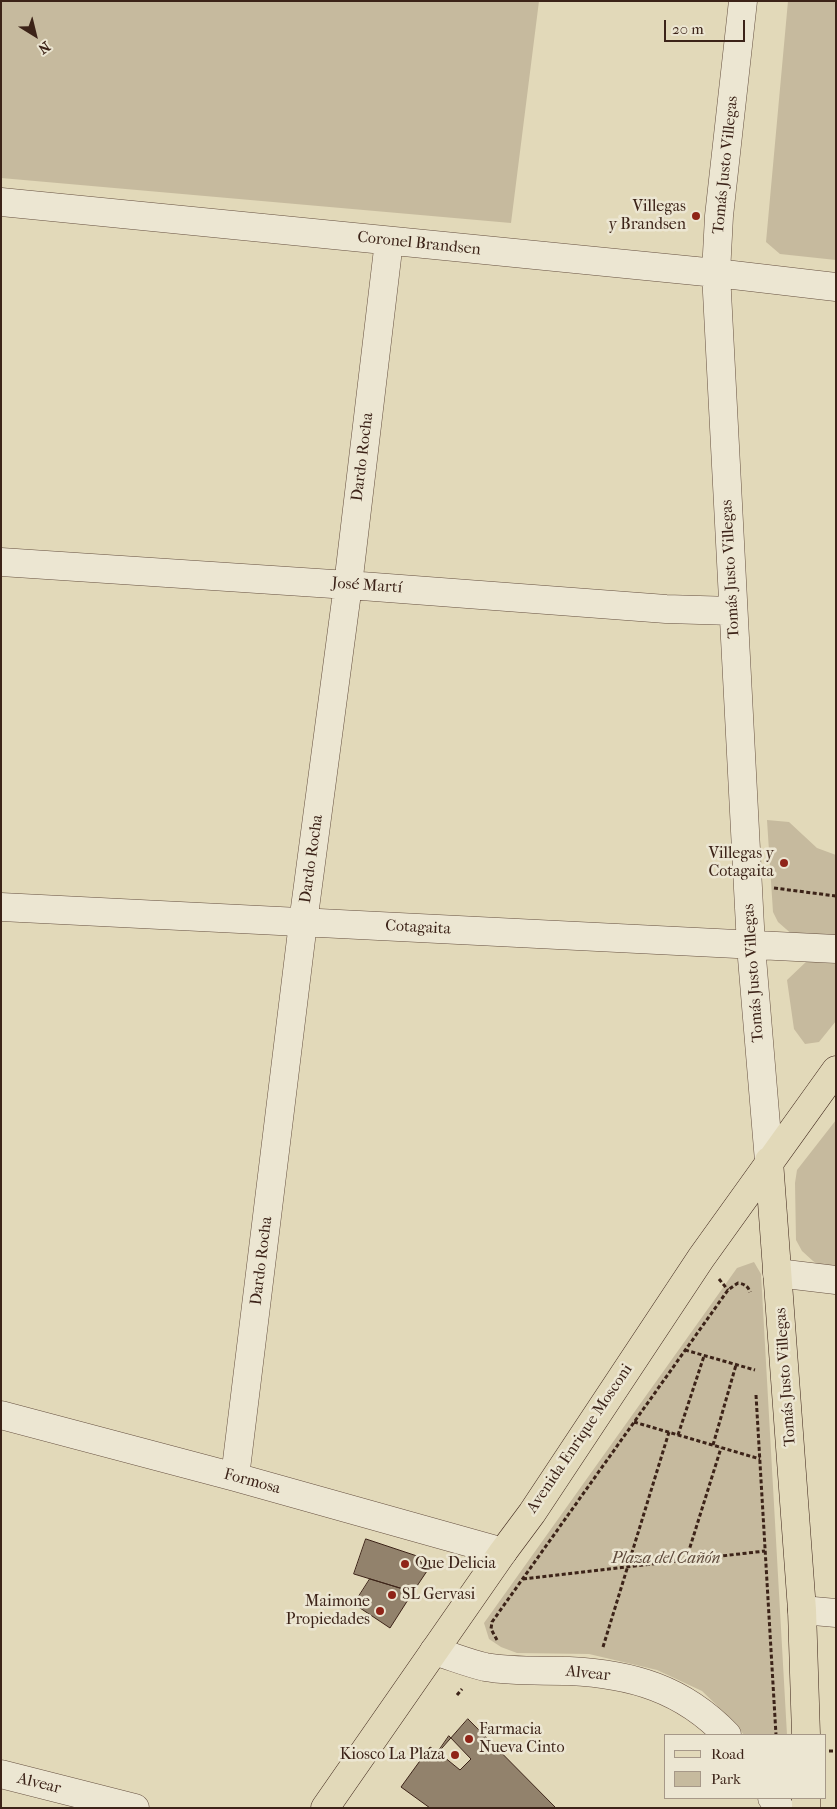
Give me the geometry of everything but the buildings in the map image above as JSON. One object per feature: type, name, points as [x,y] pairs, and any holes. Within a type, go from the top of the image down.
[{"type":"main road","name":"Avenida Enrique Mosconi","points":[[325,1808],[532,1513],[701,1258],[836,1070]]},
{"type":"main road","name":"Tomás Justo Villegas","points":[[769,1161],[802,1610],[806,1734]]},
{"type":"street","name":"Tomás Justo Villegas","points":[[743,1],[720,216],[716,273],[751,946],[769,1161]]},
{"type":"street","name":"Coronel Brandsen","points":[[1,202],[716,273],[836,287]]},
{"type":"street","name":"Dardo Rocha","points":[[236,1477],[303,922],[348,584],[389,241]]},
{"type":"street","name":"José Martí","points":[[1,562],[348,584],[666,609],[733,611]]},
{"type":"street","name":"Cotagaita","points":[[1,907],[836,949]]},
{"type":"street","points":[[777,1273],[836,1280]]},
{"type":"street","name":"Formosa","points":[[1,1415],[236,1477],[503,1552]]},
{"type":"street","points":[[802,1610],[836,1613]]},
{"type":"street","name":"Alvear","points":[[434,1651],[485,1666],[514,1670],[596,1673],[647,1684],[668,1690],[682,1698],[702,1712],[726,1734]]},
{"type":"street","name":"Alvear","points":[[1,1774],[135,1808]]},
{"type":"path","points":[[772,887],[836,896]]},
{"type":"path","points":[[502,1645],[496,1639],[491,1629],[492,1622],[685,1350],[732,1286],[738,1283],[744,1284],[749,1289],[750,1296]]},
{"type":"path","points":[[685,1350],[755,1370]]},
{"type":"path","points":[[678,1435],[704,1356]]},
{"type":"path","points":[[754,1360],[755,1380]]},
{"type":"path","points":[[713,1445],[736,1364]]},
{"type":"path","points":[[756,1390],[776,1734]]},
{"type":"path","points":[[634,1422],[760,1459]]},
{"type":"path","points":[[602,1652],[668,1432]]},
{"type":"path","points":[[686,1560],[721,1448]]},
{"type":"path","points":[[522,1580],[765,1551]]},
{"type":"green space","points":[[1,1],[539,1],[511,223],[1,178]]},
{"type":"green space","points":[[788,1],[836,1],[836,260],[780,254],[766,242]]},
{"type":"green space","points":[[767,820],[789,822],[817,848],[836,855],[836,938],[794,936],[778,922],[773,912]]},
{"type":"green space","points":[[807,961],[836,964],[836,1021],[819,1042],[805,1044],[794,1029],[787,980]]},
{"type":"green space","points":[[836,1120],[836,1267],[820,1266],[802,1251],[796,1240],[795,1183],[797,1170]]},
{"type":"green space","name":"Plaza del Cañón","points":[[754,1262],[761,1274],[787,1734],[743,1734],[733,1721],[702,1691],[657,1670],[589,1654],[517,1653],[501,1647],[489,1639],[484,1623],[737,1268]]},
{"type":"place","name":"Villegas y Brandsen","points":[[696,216]]},
{"type":"place","name":"Villegas y Cotagaita","points":[[784,863]]},
{"type":"place","name":"Que Delicia","points":[[405,1564]]},
{"type":"place","name":"SL Gervasi","points":[[392,1595]]},
{"type":"place","name":"Maimone Propiedades","points":[[380,1611]]},
{"type":"place","name":"Farmacia Nueva Cinto","points":[[469,1739]]},
{"type":"place","name":"Kiosco La Plaza","points":[[455,1755]]}]
